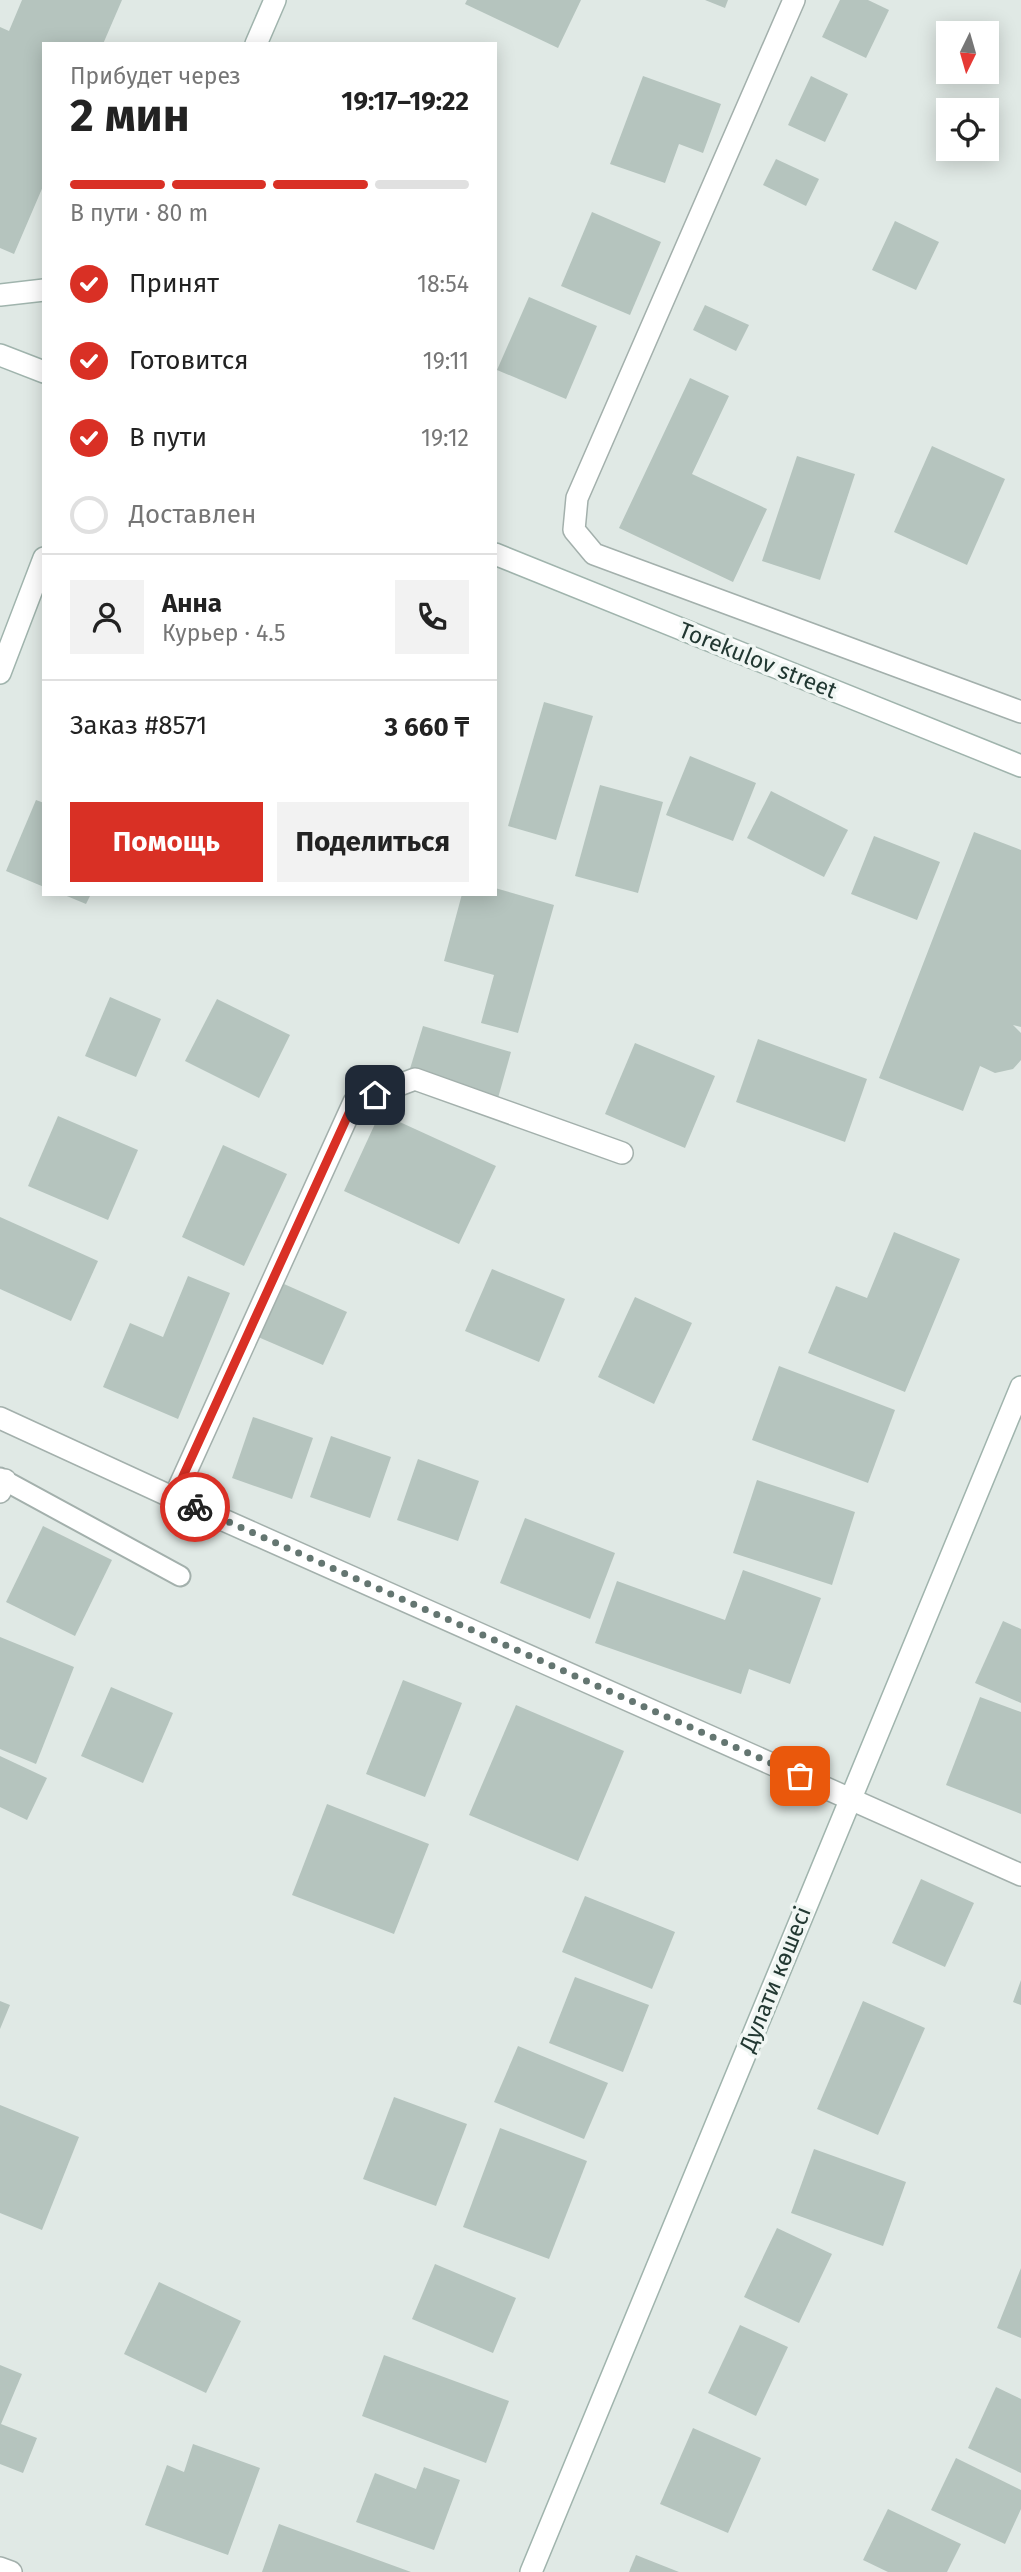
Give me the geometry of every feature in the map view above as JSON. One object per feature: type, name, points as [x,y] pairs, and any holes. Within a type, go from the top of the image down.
[{"type":"street","points":[[257,42],[275,0]]},
{"type":"street","points":[[794,0],[577,498],[574,530],[594,554],[1021,712]]},
{"type":"street","points":[[0,295],[42,290]]},
{"type":"street","points":[[0,355],[42,371]]},
{"type":"street","name":"Torekulov street","points":[[497,555],[1021,766]]},
{"type":"street","points":[[0,673],[42,563]]},
{"type":"street","points":[[173,1498],[354,1102],[415,1079],[622,1153]]},
{"type":"street","name":"Дулати көшесі","points":[[531,2572],[1021,1387]]},
{"type":"street","points":[[0,1418],[173,1498],[1021,1875]]},
{"type":"street","points":[[0,2568],[11,2572]]},
{"type":"lane","points":[[2,1483],[180,1576]]},
{"type":"building","points":[[22,0],[122,0],[104,42],[42,42],[42,189],[14,254],[0,248],[0,27],[9,31]]},
{"type":"building","points":[[467,0],[581,0],[558,48],[465,4]]},
{"type":"building","points":[[705,0],[728,0],[725,8]]},
{"type":"building","points":[[840,0],[868,0],[889,10],[866,58],[822,37]]},
{"type":"building","points":[[643,76],[721,104],[703,153],[679,144],[665,183],[610,164]]},
{"type":"building","points":[[811,76],[848,94],[825,142],[788,125]]},
{"type":"building","points":[[776,159],[819,179],[806,206],[763,185]]},
{"type":"building","points":[[592,212],[661,242],[630,315],[561,286]]},
{"type":"building","points":[[895,221],[939,242],[916,290],[872,270]]},
{"type":"building","points":[[529,297],[597,326],[566,399],[497,370]]},
{"type":"building","points":[[705,305],[749,325],[736,351],[693,330]]},
{"type":"building","points":[[690,378],[729,396],[692,474],[767,509],[733,582],[619,528]]},
{"type":"building","points":[[932,446],[1005,479],[967,565],[894,532]]},
{"type":"building","points":[[797,456],[855,474],[820,580],[762,561]]},
{"type":"building","points":[[544,702],[593,716],[556,840],[508,826]]},
{"type":"building","points":[[690,756],[756,783],[733,841],[666,815]]},
{"type":"building","points":[[600,785],[663,802],[638,893],[575,876]]},
{"type":"building","points":[[771,791],[848,830],[824,877],[747,838]]},
{"type":"building","points":[[36,800],[42,802],[42,886],[6,871]]},
{"type":"building","points":[[974,832],[1021,850],[1021,1027],[1013,1025],[1021,1033],[1021,1060],[1013,1069],[995,1073],[980,1066],[963,1111],[879,1078]]},
{"type":"building","points":[[874,836],[940,862],[917,920],[851,894]]},
{"type":"building","points":[[497,889],[554,905],[518,1033],[481,1023],[494,975],[444,961],[461,896],[497,896]]},
{"type":"building","points":[[67,896],[90,896],[86,904]]},
{"type":"building","points":[[110,997],[161,1019],[136,1077],[85,1056]]},
{"type":"building","points":[[217,999],[290,1035],[259,1098],[185,1061]]},
{"type":"building","points":[[423,1026],[511,1052],[498,1098],[409,1072]]},
{"type":"building","points":[[758,1039],[867,1079],[845,1142],[736,1102]]},
{"type":"building","points":[[635,1043],[715,1076],[685,1148],[605,1114]]},
{"type":"building","points":[[380,1113],[496,1166],[459,1244],[344,1191]]},
{"type":"building","points":[[58,1116],[138,1150],[108,1220],[28,1186]]},
{"type":"building","points":[[223,1145],[287,1174],[244,1266],[182,1237]]},
{"type":"building","points":[[0,1217],[98,1261],[71,1321],[0,1289]]},
{"type":"building","points":[[894,1232],[960,1259],[905,1392],[808,1353],[836,1286],[867,1298]]},
{"type":"building","points":[[492,1269],[565,1299],[539,1362],[465,1331]]},
{"type":"building","points":[[188,1276],[230,1293],[178,1419],[103,1387],[130,1323],[163,1337]]},
{"type":"building","points":[[275,1280],[347,1312],[323,1365],[251,1334]]},
{"type":"building","points":[[635,1297],[692,1323],[654,1404],[598,1377]]},
{"type":"building","points":[[779,1366],[895,1410],[868,1483],[752,1440]]},
{"type":"building","points":[[253,1417],[313,1438],[292,1499],[232,1478]]},
{"type":"building","points":[[331,1436],[391,1457],[370,1518],[310,1497]]},
{"type":"building","points":[[418,1459],[479,1481],[458,1541],[397,1520]]},
{"type":"building","points":[[757,1480],[855,1512],[832,1585],[733,1553]]},
{"type":"building","points":[[525,1518],[615,1553],[590,1619],[500,1583]]},
{"type":"building","points":[[43,1526],[112,1560],[75,1636],[6,1602]]},
{"type":"building","points":[[743,1570],[821,1598],[790,1684],[749,1669],[741,1694],[595,1643],[617,1581],[725,1620]]},
{"type":"building","points":[[1003,1621],[1021,1629],[1021,1703],[975,1683]]},
{"type":"building","points":[[0,1637],[74,1667],[36,1764],[0,1749]]},
{"type":"building","points":[[403,1680],[462,1703],[425,1797],[366,1774]]},
{"type":"building","points":[[111,1687],[173,1713],[143,1783],[81,1756]]},
{"type":"building","points":[[980,1697],[1021,1712],[1021,1814],[946,1785]]},
{"type":"building","points":[[516,1705],[624,1751],[578,1861],[469,1815]]},
{"type":"building","points":[[0,1756],[47,1778],[27,1820],[0,1807]]},
{"type":"building","points":[[327,1804],[429,1844],[394,1934],[292,1895]]},
{"type":"building","points":[[921,1879],[974,1903],[945,1967],[892,1943]]},
{"type":"building","points":[[585,1896],[675,1932],[652,1989],[562,1952]]},
{"type":"building","points":[[575,1977],[649,2005],[623,2072],[549,2043]]},
{"type":"building","points":[[1021,1980],[1021,2005],[1013,2002]]},
{"type":"building","points":[[0,2001],[10,2005],[0,2029]]},
{"type":"building","points":[[863,2001],[925,2028],[878,2135],[817,2109]]},
{"type":"building","points":[[518,2046],[608,2083],[584,2139],[494,2102]]},
{"type":"building","points":[[394,2097],[467,2124],[436,2206],[363,2179]]},
{"type":"building","points":[[0,2105],[79,2137],[42,2230],[0,2213]]},
{"type":"building","points":[[500,2128],[587,2161],[549,2259],[463,2227]]},
{"type":"building","points":[[814,2149],[906,2182],[883,2246],[791,2213]]},
{"type":"building","points":[[777,2228],[832,2254],[799,2323],[744,2297]]},
{"type":"building","points":[[435,2264],[516,2298],[493,2353],[412,2319]]},
{"type":"building","points":[[1021,2268],[1021,2338],[997,2328]]},
{"type":"building","points":[[159,2282],[241,2321],[206,2393],[124,2354]]},
{"type":"building","points":[[740,2325],[788,2347],[756,2416],[708,2393]]},
{"type":"building","points":[[384,2355],[509,2401],[486,2463],[362,2416]]},
{"type":"building","points":[[0,2365],[22,2374],[1,2424],[37,2438],[23,2473],[0,2464]]},
{"type":"building","points":[[996,2387],[1021,2399],[1021,2473],[968,2448]]},
{"type":"building","points":[[693,2428],[761,2458],[728,2533],[660,2504]]},
{"type":"building","points":[[193,2444],[260,2468],[228,2555],[145,2525],[167,2465],[184,2472]]},
{"type":"building","points":[[956,2458],[1021,2490],[1021,2509],[1005,2544],[931,2510]]},
{"type":"building","points":[[424,2467],[460,2480],[434,2550],[356,2522],[375,2473],[416,2489]]},
{"type":"building","points":[[888,2509],[961,2544],[947,2572],[888,2572],[863,2560]]},
{"type":"building","points":[[279,2524],[411,2572],[262,2572]]},
{"type":"building","points":[[636,2555],[679,2572],[629,2572]]},
{"type":"way so far","points":[[195,1507],[800,1776]]},
{"type":"route","points":[[195,1507],[173,1498],[354,1102],[375,1095]]}]
